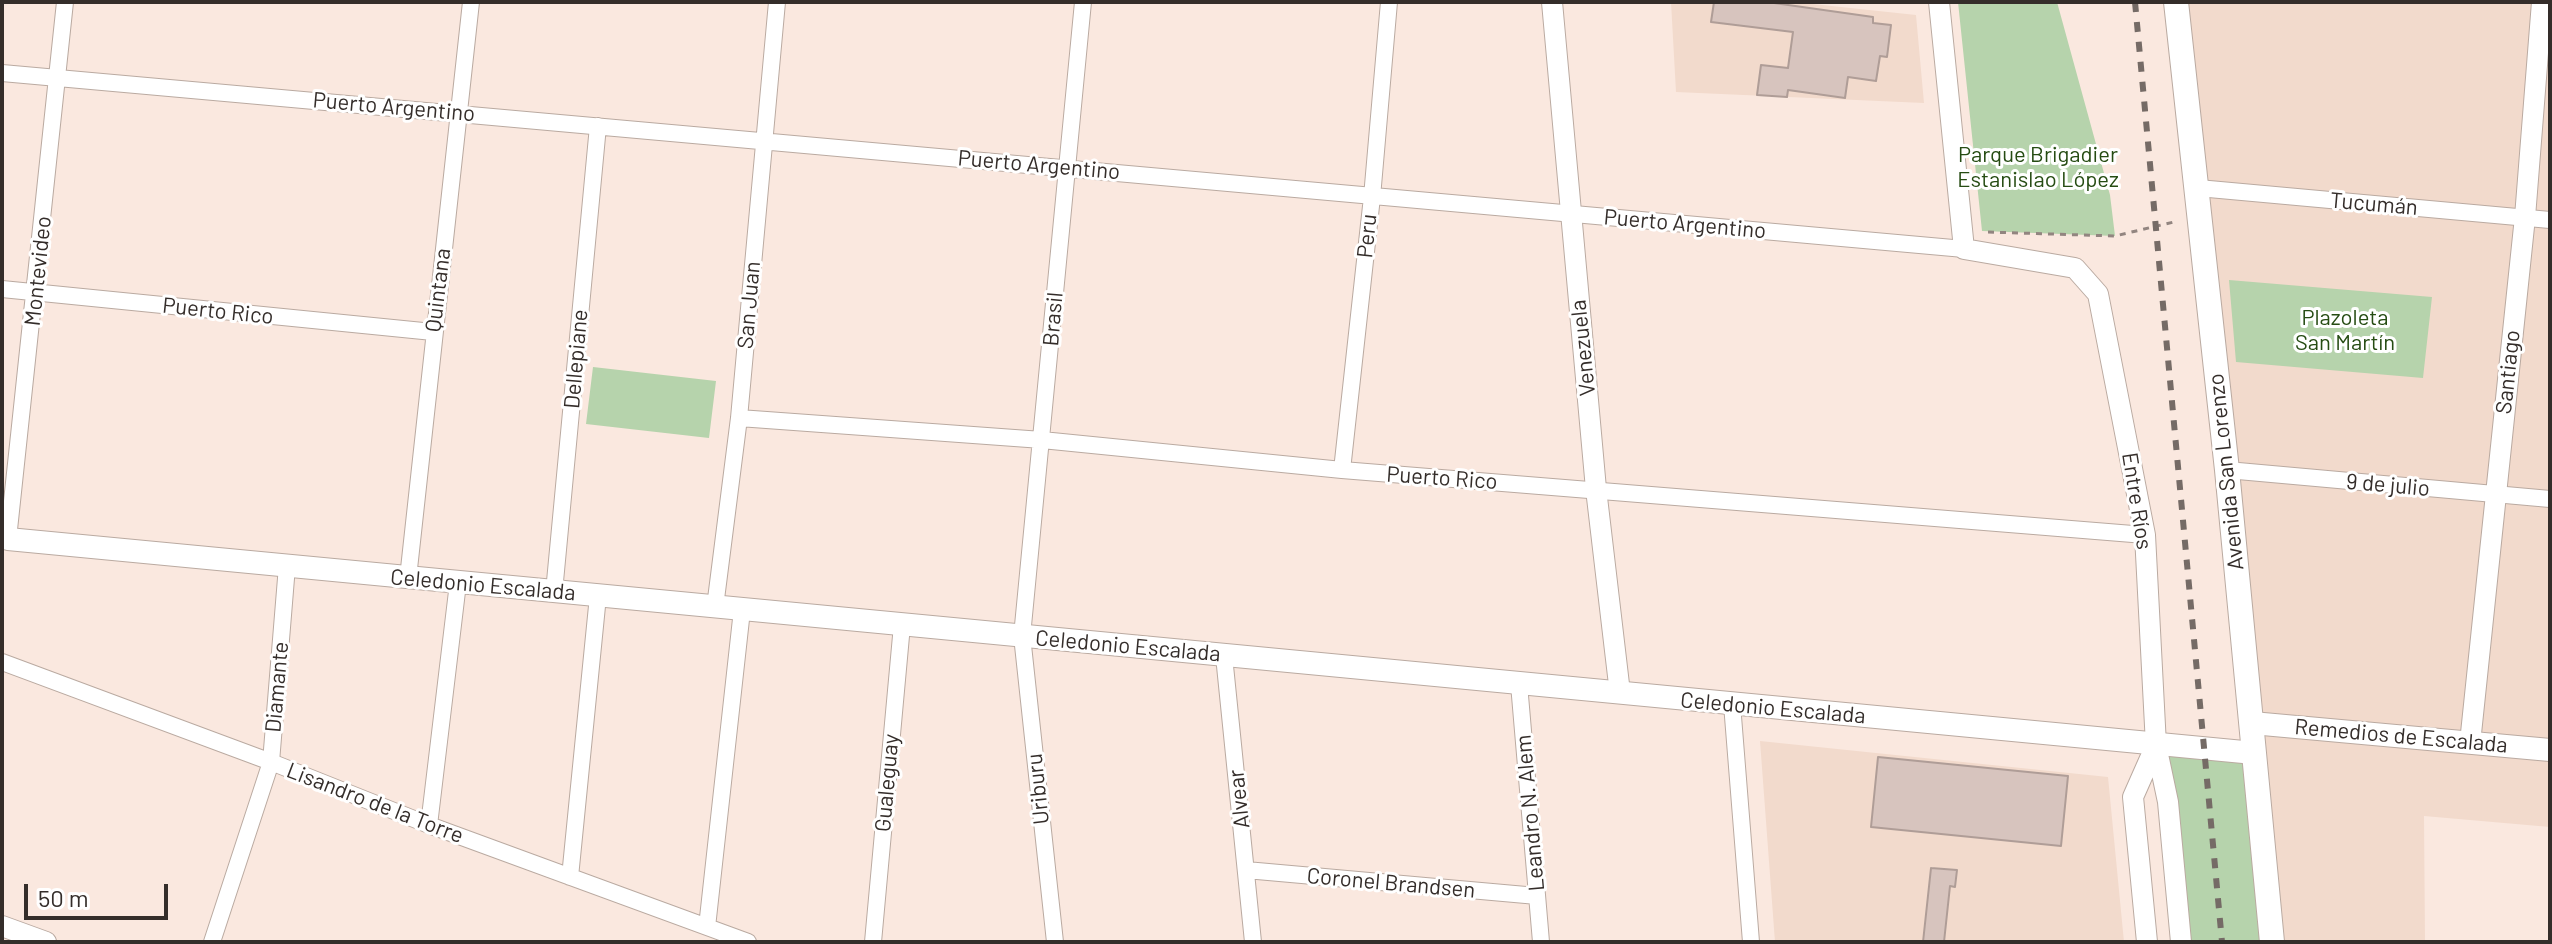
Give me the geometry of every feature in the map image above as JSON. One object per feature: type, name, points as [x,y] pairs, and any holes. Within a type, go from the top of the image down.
[{"type":"main road","name":"Avenida San Lorenzo","points":[[2176,2],[2227,470],[2272,942]]},
{"type":"main road","name":"Celedonio Escalada","points":[[5,539],[2254,753]]},
{"type":"main road","name":"Remedios de Escalada","points":[[2252,723],[2550,750]]},
{"type":"street","name":"Montevideo","points":[[5,539],[36,292],[65,2]]},
{"type":"street","name":"Quintana","points":[[408,578],[471,2]]},
{"type":"street","name":"San Juan","points":[[715,607],[739,418],[777,2]]},
{"type":"street","name":"Brasil","points":[[1022,636],[1083,2]]},
{"type":"street","name":"Peru","points":[[1342,470],[1372,197],[1389,2]]},
{"type":"street","name":"Venezuela","points":[[1552,2],[1596,489],[1620,693]]},
{"type":"street","points":[[1939,2],[1964,249]]},
{"type":"street","name":"Santiago","points":[[2470,743],[2525,217],[2542,2]]},
{"type":"street","name":"Puerto Argentino","points":[[2,73],[1964,249],[2075,268]]},
{"type":"street","name":"Dellepiane","points":[[554,592],[598,126]]},
{"type":"street","name":"Tucumán","points":[[2198,188],[2550,220]]},
{"type":"street","name":"Entre Ríos","points":[[2075,268],[2098,294],[2145,535],[2156,745],[2168,802],[2181,942]]},
{"type":"street","name":"Puerto Rico","points":[[2,289],[433,332]]},
{"type":"street","name":"Puerto Rico","points":[[739,418],[1042,440],[1342,470],[2145,535]]},
{"type":"street","name":"9 de julio","points":[[2227,470],[2550,499]]},
{"type":"street","name":"Diamante","points":[[212,942],[271,762],[287,566]]},
{"type":"street","points":[[429,825],[458,583]]},
{"type":"street","points":[[570,877],[598,596]]},
{"type":"street","points":[[707,927],[742,610]]},
{"type":"street","name":"Gualeguay","points":[[873,942],[902,625]]},
{"type":"street","name":"Uriburu","points":[[1022,636],[1055,942]]},
{"type":"street","name":"Alvear","points":[[1224,656],[1253,942]]},
{"type":"street","name":"Lisandro de la Torre","points":[[2,662],[271,762],[429,825],[748,942]]},
{"type":"street","name":"Leandro N. Alem","points":[[1519,684],[1541,942]]},
{"type":"street","points":[[1732,704],[1751,942]]},
{"type":"street","name":"Entre Ríos","points":[[2147,942],[2133,797],[2156,745]]},
{"type":"street","name":"Coronel Brandsen","points":[[1246,870],[1537,896]]},
{"type":"street","points":[[2,926],[46,942]]},
{"type":"path","points":[[1960,216],[1982,231],[2115,236],[2200,217]]},
{"type":"shaded area","points":[[1671,2],[1794,2],[1916,15],[1924,103],[1676,92]]},
{"type":"shaded area","points":[[2178,2],[2550,2],[2550,827],[2424,816],[2425,942],[2269,942]]},
{"type":"shaded area","points":[[1760,741],[2108,777],[2124,942],[1775,942]]},
{"type":"green space","name":"Parque Brigadier Estanislao López","points":[[1958,2],[2057,2],[2110,195],[2115,236],[1982,231]]},
{"type":"green space","name":"Plazoleta San Martín","points":[[2229,280],[2432,297],[2423,378],[2236,362]]},
{"type":"green space","points":[[593,367],[716,381],[709,438],[586,424]]},
{"type":"green space","points":[[2156,745],[2254,753],[2272,942],[2181,942]]},
{"type":"building","points":[[1714,2],[1767,2],[1873,17],[1873,23],[1891,25],[1887,57],[1880,56],[1876,81],[1848,77],[1845,98],[1788,90],[1787,97],[1757,95],[1761,65],[1788,68],[1793,32],[1711,22]]},
{"type":"building","points":[[1878,757],[2068,776],[2061,846],[1871,827]]},
{"type":"building","points":[[1931,868],[1957,870],[1955,887],[1950,886],[1944,942],[1923,942]]},
{"type":"railway","points":[[2135,2],[2222,942]]}]
